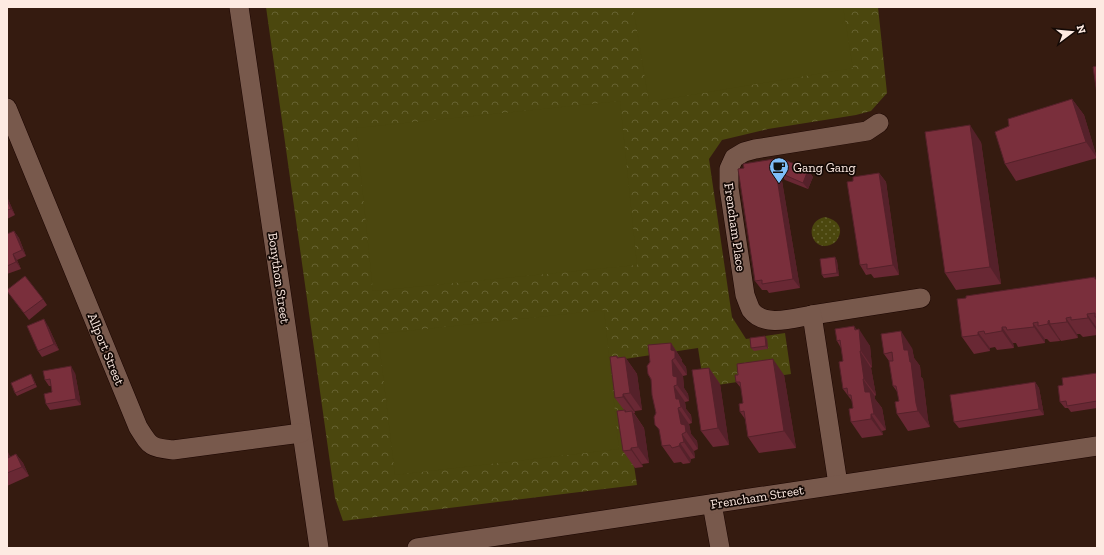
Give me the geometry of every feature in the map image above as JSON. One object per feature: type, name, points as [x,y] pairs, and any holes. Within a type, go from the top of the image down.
[{"type":"street","name":"Bonython Street","points":[[239,7],[319,548]]},
{"type":"street","name":"Allport Street","points":[[7,108],[138,427],[149,444],[161,449],[173,450],[301,432]]},
{"type":"street","name":"Frencham Place","points":[[879,123],[867,131],[755,149],[744,152],[734,158],[729,169],[729,188],[745,295],[751,310],[765,320],[779,320],[921,298]]},
{"type":"street","points":[[812,315],[838,484]]},
{"type":"street","name":"Frencham Street","points":[[417,548],[1097,446]]},
{"type":"street","points":[[712,504],[720,548]]},
{"type":"green space","points":[[266,7],[878,7],[887,93],[871,111],[856,115],[768,129],[722,140],[709,159],[732,317],[746,339],[785,333],[791,374],[704,387],[698,348],[618,360],[637,485],[343,521],[335,498]]},
{"type":"green space","points":[[633,7],[843,7],[853,68],[649,102]]},
{"type":"green space","points":[[620,101],[637,265],[373,291],[356,128]]},
{"type":"green space","points":[[825,217],[835,221],[839,226],[840,232],[835,243],[824,246],[814,241],[812,230],[814,224],[818,220]]},
{"type":"green space","points":[[604,310],[619,449],[395,475],[378,334]]},
{"type":"building","points":[[1097,66],[1097,94],[1093,67]]},
{"type":"building","points":[[1072,99],[1086,142],[1005,164],[995,132],[1009,126],[1008,119]]},
{"type":"building","points":[[970,125],[990,267],[945,273],[925,132]]},
{"type":"building","points":[[774,159],[793,279],[762,284],[762,280],[755,281],[738,169],[744,168],[743,164]]},
{"type":"building","points":[[785,160],[808,170],[803,183],[780,173]]},
{"type":"building","points":[[879,173],[893,265],[867,269],[867,264],[860,265],[847,182],[853,181],[853,177]]},
{"type":"building","points":[[7,200],[11,209],[7,210]]},
{"type":"building","points":[[14,231],[22,250],[13,254],[16,262],[7,266],[7,234]]},
{"type":"building","points":[[835,257],[837,273],[822,275],[820,259]]},
{"type":"building","points":[[25,276],[43,299],[24,313],[7,290]]},
{"type":"building","points":[[1095,277],[1095,279],[1097,279],[1097,317],[1095,317],[1095,313],[1087,314],[1088,318],[1071,320],[1071,317],[1066,318],[1067,322],[1050,324],[1049,320],[1048,324],[1038,326],[1038,322],[1033,323],[1034,327],[1007,330],[1006,327],[1002,327],[1002,331],[985,334],[984,331],[978,332],[978,335],[962,337],[957,299],[966,298],[966,296]]},
{"type":"building","points":[[44,319],[54,344],[38,351],[27,326]]},
{"type":"building","points":[[854,326],[855,330],[859,329],[865,392],[870,392],[874,414],[871,414],[871,419],[851,422],[849,409],[853,408],[851,395],[848,395],[847,388],[843,389],[839,362],[843,361],[840,340],[837,341],[835,329]]},
{"type":"building","points":[[901,331],[904,350],[908,350],[911,362],[918,411],[897,414],[895,402],[899,401],[896,386],[893,386],[889,361],[893,361],[892,352],[884,354],[881,334]]},
{"type":"building","points":[[765,336],[766,346],[751,348],[750,338]]},
{"type":"building","points":[[671,343],[671,350],[675,351],[675,358],[672,360],[673,376],[677,377],[677,385],[674,386],[676,399],[679,399],[681,407],[678,408],[681,424],[685,425],[686,432],[682,434],[684,442],[680,443],[679,446],[672,448],[670,445],[662,446],[659,429],[655,425],[654,417],[656,413],[652,395],[651,379],[648,374],[647,366],[650,362],[648,345]]},
{"type":"building","points":[[617,356],[617,358],[625,357],[630,393],[623,394],[623,397],[615,398],[610,357]]},
{"type":"building","points":[[773,359],[784,431],[748,437],[744,411],[740,412],[739,404],[743,403],[740,382],[736,382],[735,375],[738,375],[737,364]]},
{"type":"building","points":[[71,366],[76,399],[46,404],[44,394],[52,392],[50,379],[45,380],[43,371]]},
{"type":"building","points":[[709,368],[718,428],[701,431],[692,370]]},
{"type":"building","points":[[1097,373],[1097,401],[1067,406],[1066,401],[1060,402],[1058,386],[1063,385],[1062,378]]},
{"type":"building","points":[[31,374],[35,384],[15,393],[11,383]]},
{"type":"building","points":[[1035,382],[1039,409],[954,422],[950,395]]},
{"type":"building","points":[[625,410],[625,412],[632,411],[638,447],[623,451],[617,411]]},
{"type":"building","points":[[16,454],[22,467],[7,473],[7,455],[8,458]]},
{"type":"place","name":"Gang Gang","points":[[779,184]]}]
